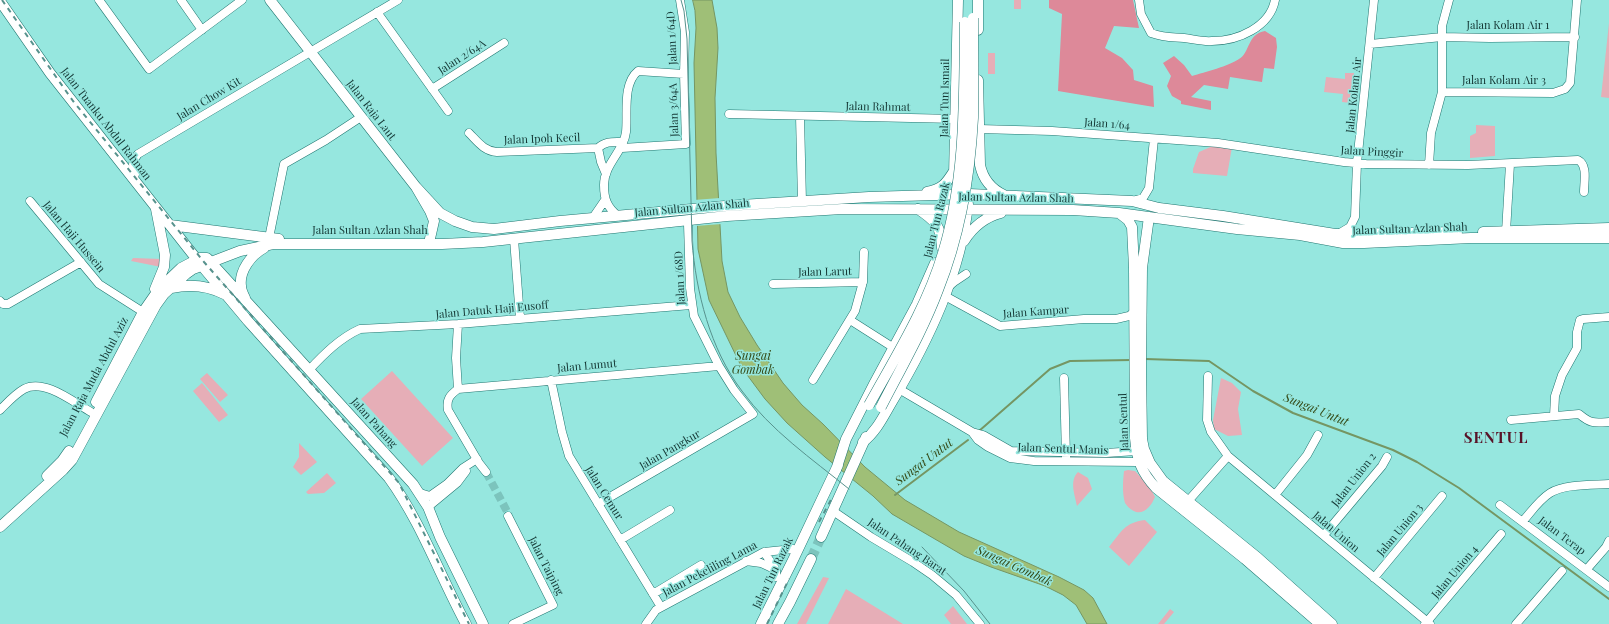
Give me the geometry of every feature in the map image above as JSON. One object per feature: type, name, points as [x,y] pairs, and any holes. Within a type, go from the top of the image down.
[{"type":"main road","name":"Jalan Raja Laut","points":[[270,0],[416,187],[434,221],[430,243]]},
{"type":"main road","name":"Jalan Tun Ismail","points":[[952,196],[955,169],[958,0]]},
{"type":"main road","name":"Jalan Tun Razak","points":[[821,537],[861,446],[927,316],[938,290],[957,230],[967,180],[973,118],[970,17],[964,0]]},
{"type":"main road","name":"Jalan Tun Razak","points":[[848,440],[869,405],[919,313],[938,268],[950,229],[960,179],[970,17],[973,0]]},
{"type":"main road","points":[[978,0],[980,165],[983,175],[989,184],[998,192],[1008,196]]},
{"type":"main road","name":"Jalan Tuanku Abdul Rahman","points":[[0,1],[50,73],[199,263]]},
{"type":"main road","points":[[114,155],[134,174],[159,206],[167,222]]},
{"type":"main road","points":[[915,195],[940,188],[948,180],[955,169],[960,175],[968,178],[974,175],[980,165]]},
{"type":"main road","name":"Jalan Sultan Azlan Shah","points":[[416,187],[440,213],[455,221],[472,227],[494,229],[618,216],[693,217]]},
{"type":"main road","name":"Jalan Tun Razak","points":[[861,446],[872,434],[899,389],[926,337],[946,292],[964,237],[969,194]]},
{"type":"main road","name":"Jalan Sultan Azlan Shah","points":[[167,222],[271,241],[303,243],[430,243],[514,239],[610,228],[726,211],[802,202],[869,196],[952,196],[969,194],[1113,202],[1132,201],[1159,208],[1223,216],[1335,234],[1506,232],[1609,228]]},
{"type":"main road","name":"Jalan Tun Razak","points":[[761,624],[836,470],[848,440],[917,304],[942,248],[952,196]]},
{"type":"main road","points":[[1113,202],[1142,209],[1149,217]]},
{"type":"main road","points":[[143,312],[164,267],[165,255],[156,208]]},
{"type":"main road","name":"Jalan Sultan Azlan Shah","points":[[726,211],[848,208],[1073,210],[1120,213],[1237,229],[1300,235],[1343,243],[1470,238],[1609,238]]},
{"type":"main road","points":[[917,208],[937,225],[941,236],[942,248]]},
{"type":"main road","points":[[960,248],[971,231],[987,217],[1013,210]]},
{"type":"main road","name":"Jalan Sentul","points":[[1120,213],[1128,220],[1132,227],[1134,312],[1138,353]]},
{"type":"main road","name":"Jalan Sentul","points":[[1149,217],[1142,268],[1138,353],[1136,451],[1138,462],[1146,476],[1156,488],[1245,559],[1320,624]]},
{"type":"main road","points":[[942,248],[948,236],[953,233],[958,235],[960,248]]},
{"type":"main road","points":[[246,303],[241,287],[241,276],[250,258],[271,241]]},
{"type":"main road","name":"Jalan Sultan Azlan Shah","points":[[212,262],[271,241]]},
{"type":"main road","points":[[212,262],[203,257],[199,263],[389,478],[401,495],[466,624]]},
{"type":"main road","name":"Jalan Pahang","points":[[212,262],[246,303],[309,370],[420,493],[428,507],[440,538],[483,624]]},
{"type":"main road","name":"Jalan Raja Muda Abdul Aziz","points":[[0,519],[65,457],[91,412],[143,312],[159,289],[181,268],[199,263]]},
{"type":"main road","name":"Jalan Raja Muda Abdul Aziz","points":[[0,527],[72,460],[156,305],[171,288],[199,263]]},
{"type":"main road","points":[[171,288],[181,286],[198,286],[212,289],[226,295]]},
{"type":"main road","name":"Jalan Sentul","points":[[1138,368],[1142,439],[1144,449],[1150,463],[1158,475],[1258,558],[1332,624]]},
{"type":"main road","name":"Jalan Tun Razak","points":[[754,624],[776,573],[806,533]]},
{"type":"main road","points":[[778,624],[811,559]]},
{"type":"street","points":[[99,0],[148,69],[242,0]]},
{"type":"street","points":[[181,0],[202,30]]},
{"type":"street","name":"Jalan Chow Kit","points":[[134,174],[132,166],[138,154],[398,0]]},
{"type":"street","name":"Jalan 1/64D","points":[[680,0],[685,32],[684,74]]},
{"type":"street","points":[[1139,0],[1141,14],[1151,33],[1165,38],[1212,41],[1229,39],[1251,31],[1261,24],[1269,15],[1273,9],[1275,0]]},
{"type":"street","name":"Jalan Kolam Air","points":[[1356,217],[1357,164],[1374,0]]},
{"type":"street","points":[[1429,165],[1432,129],[1442,92],[1442,37],[1444,15],[1449,0]]},
{"type":"street","points":[[1575,37],[1577,0]]},
{"type":"street","points":[[377,12],[448,111]]},
{"type":"street","points":[[1370,44],[1442,37]]},
{"type":"street","name":"Jalan Kolam Air 1","points":[[1442,37],[1575,37]]},
{"type":"street","name":"Jalan Kolam Air 3","points":[[1442,92],[1554,92],[1565,89],[1570,83],[1575,37]]},
{"type":"street","name":"Jalan 2/64A","points":[[432,89],[504,43]]},
{"type":"street","points":[[618,216],[610,210],[605,200],[604,182],[612,159],[622,145],[626,134],[629,84],[633,75],[638,72],[684,74]]},
{"type":"street","name":"Jalan 3/64A","points":[[622,145],[686,144],[684,74]]},
{"type":"street","name":"Jalan Rahmat","points":[[729,114],[956,119]]},
{"type":"street","points":[[800,116],[802,202]]},
{"type":"street","points":[[271,241],[284,164],[326,140],[361,117]]},
{"type":"street","name":"Jalan 1/64","points":[[979,129],[1052,131],[1234,145]]},
{"type":"street","name":"Jalan Ipoh Kecil","points":[[469,132],[482,147],[489,151],[527,152],[598,148],[608,142],[622,145]]},
{"type":"street","points":[[1154,139],[1149,188],[1153,201],[1159,208]]},
{"type":"street","name":"Jalan Pinggir","points":[[1234,145],[1357,164],[1510,164],[1578,160],[1582,162],[1584,166],[1584,192]]},
{"type":"street","points":[[598,148],[601,162],[606,174]]},
{"type":"street","points":[[1506,232],[1510,164]]},
{"type":"street","points":[[1132,201],[1143,198],[1149,188]]},
{"type":"street","name":"Jalan Haji Hussein","points":[[30,200],[99,284],[143,312]]},
{"type":"street","points":[[592,219],[605,200]]},
{"type":"street","name":"Jalan 1/68D","points":[[693,217],[688,224],[691,304],[694,316],[719,366],[734,390],[753,414]]},
{"type":"street","points":[[1335,234],[1350,228],[1356,217]]},
{"type":"street","points":[[1356,217],[1359,226],[1370,234]]},
{"type":"street","points":[[514,239],[520,318]]},
{"type":"street","points":[[863,282],[864,252]]},
{"type":"street","points":[[0,301],[3,304],[8,304],[81,262]]},
{"type":"street","points":[[946,292],[954,282],[966,274]]},
{"type":"street","name":"Jalan Larut","points":[[773,284],[863,282],[855,311],[813,380]]},
{"type":"street","name":"Jalan Kampar","points":[[946,292],[1000,326],[1084,319],[1116,319],[1129,316],[1134,312]]},
{"type":"street","name":"Jalan Datuk Haji Eusoff","points":[[309,370],[328,351],[350,334],[360,330],[458,324],[691,304]]},
{"type":"street","points":[[1554,416],[1554,396],[1562,376],[1577,348],[1577,332],[1580,320],[1583,318],[1609,317]]},
{"type":"street","points":[[850,320],[894,348]]},
{"type":"street","points":[[458,324],[456,358],[458,389],[448,397],[448,410],[485,471]]},
{"type":"street","name":"Jalan Lumut","points":[[458,389],[719,366]]},
{"type":"street","name":"Jalan Union","points":[[1208,376],[1208,426],[1228,456],[1428,623]]},
{"type":"street","points":[[1064,378],[1066,457]]},
{"type":"street","name":"Jalan Cemur","points":[[551,380],[562,432],[569,456],[661,607]]},
{"type":"street","points":[[0,410],[24,389],[34,385],[44,386],[91,412]]},
{"type":"street","name":"Jalan Sentul Manis","points":[[899,389],[972,432],[983,435],[1012,451],[1066,457],[1138,462]]},
{"type":"street","name":"Jalan Pangkur","points":[[598,504],[753,414]]},
{"type":"street","points":[[1511,420],[1579,414],[1588,422],[1609,422]]},
{"type":"street","points":[[1275,495],[1307,454],[1318,435]]},
{"type":"street","name":"Jalan Sentul Manis","points":[[1066,457],[1136,451]]},
{"type":"street","points":[[1189,500],[1228,456]]},
{"type":"street","name":"Jalan Union 2","points":[[1324,535],[1382,466],[1387,456]]},
{"type":"street","points":[[420,493],[430,496],[447,484],[463,468],[477,459]]},
{"type":"street","points":[[428,507],[457,483],[469,465]]},
{"type":"street","points":[[1523,521],[1550,494],[1559,489],[1609,484]]},
{"type":"street","name":"Jalan Union 3","points":[[1374,578],[1442,496]]},
{"type":"street","name":"Jalan Terap","points":[[1500,505],[1609,587]]},
{"type":"street","points":[[620,540],[670,510]]},
{"type":"street","name":"Jalan Pahang Barat","points":[[833,511],[871,537],[932,575],[956,595],[980,624]]},
{"type":"street","name":"Jalan Taiping","points":[[509,516],[553,605],[513,624]]},
{"type":"street","name":"Jalan Union 4","points":[[1428,623],[1501,534]]},
{"type":"street","points":[[1586,569],[1609,542]]},
{"type":"street","name":"Jalan Pekeliling Lama","points":[[646,624],[656,610],[764,552],[793,549]]},
{"type":"street","points":[[764,552],[776,573]]},
{"type":"street","points":[[746,562],[761,563],[776,573]]},
{"type":"street","name":"Jalan Pekeliling Lama","points":[[654,594],[701,565]]},
{"type":"street","points":[[1516,624],[1562,571]]},
{"type":"shaded area","points":[[1014,0],[1021,0],[1021,9],[1014,9]]},
{"type":"shaded area","points":[[1049,0],[1133,0],[1139,28],[1114,26],[1105,48],[1122,58],[1133,70],[1134,80],[1153,86],[1154,107],[1058,91],[1062,14],[1049,8]]},
{"type":"shaded area","points":[[1609,23],[1609,98],[1601,97]]},
{"type":"shaded area","points":[[1265,31],[1276,38],[1277,47],[1274,69],[1264,68],[1262,82],[1230,77],[1228,89],[1204,85],[1191,97],[1211,101],[1211,110],[1181,104],[1181,101],[1172,96],[1167,86],[1171,76],[1163,63],[1174,56],[1184,65],[1192,76],[1217,69],[1243,56],[1255,36]]},
{"type":"shaded area","points":[[988,53],[995,53],[995,74],[988,74]]},
{"type":"shaded area","points":[[1345,73],[1354,73],[1351,103],[1342,102],[1343,94],[1324,92],[1326,77],[1345,79]]},
{"type":"shaded area","points":[[1476,125],[1495,126],[1495,156],[1470,158],[1470,136],[1476,133]]},
{"type":"shaded area","points":[[1215,145],[1232,147],[1227,176],[1193,173],[1199,152]]},
{"type":"shaded area","points":[[133,258],[162,259],[161,267],[131,261]]},
{"type":"shaded area","points":[[392,371],[453,438],[422,466],[361,399]]},
{"type":"shaded area","points":[[207,373],[228,395],[220,402],[200,379]]},
{"type":"shaded area","points":[[1221,378],[1232,383],[1241,392],[1238,409],[1242,435],[1228,436],[1214,429],[1213,420]]},
{"type":"shaded area","points":[[202,383],[228,415],[219,422],[193,391]]},
{"type":"shaded area","points":[[299,443],[317,462],[301,475],[293,467],[299,457]]},
{"type":"shaded area","points":[[1124,471],[1135,471],[1150,487],[1155,497],[1149,507],[1143,512],[1136,512],[1125,503],[1123,491]]},
{"type":"shaded area","points":[[1078,472],[1088,478],[1092,489],[1077,506],[1073,484],[1075,476]]},
{"type":"shaded area","points":[[327,473],[336,483],[324,493],[308,494],[306,492]]},
{"type":"shaded area","points":[[1145,520],[1157,532],[1129,566],[1109,547],[1121,532],[1132,523]]},
{"type":"shaded area","points":[[823,577],[829,578],[806,624],[797,624]]},
{"type":"shaded area","points":[[846,589],[903,624],[828,624]]},
{"type":"shaded area","points":[[953,606],[967,624],[951,624],[944,615]]},
{"type":"shaded area","points":[[1170,609],[1174,612],[1164,624],[1158,624]]},
{"type":"water","name":"Sungai Gombak","points":[[693,0],[712,0],[717,28],[718,48],[715,98],[716,153],[722,261],[728,292],[740,317],[757,345],[783,383],[802,405],[865,467],[905,500],[959,532],[1059,577],[1084,590],[1093,598],[1107,624],[1087,624],[1076,605],[1063,595],[1045,586],[964,556],[892,514],[787,423],[765,399],[742,368],[709,300],[698,249],[694,63],[696,28]]},
{"type":"pier","points":[[720,198],[722,224],[695,226],[694,200]]},
{"type":"waterway","name":"Sungai Untut","points":[[1145,359],[1209,361],[1253,391],[1293,413],[1393,450],[1417,462],[1459,488],[1609,599]]},
{"type":"waterway","name":"Sungai Untut","points":[[979,431],[1050,369],[1070,361],[1132,360]]},
{"type":"waterway","name":"Sungai Untut","points":[[895,495],[968,440]]},
{"type":"tunnel","points":[[486,472],[509,515]]},
{"type":"tunnel","points":[[811,559],[821,537]]},
{"type":"tram line","points":[[681,0],[684,11],[687,39],[692,241],[697,280],[706,319],[721,357],[731,375],[753,405],[778,431],[849,489]]},
{"type":"tram line","points":[[922,547],[964,591],[990,624]]},
{"type":"railway","points":[[2,0],[73,101],[204,262],[399,483],[469,624]]},
{"type":"railway","points":[[819,522],[833,496]]},
{"type":"railway","points":[[767,624],[789,579]]},
{"type":"district","name":"SENTUL","points":[[1496,438]]}]
